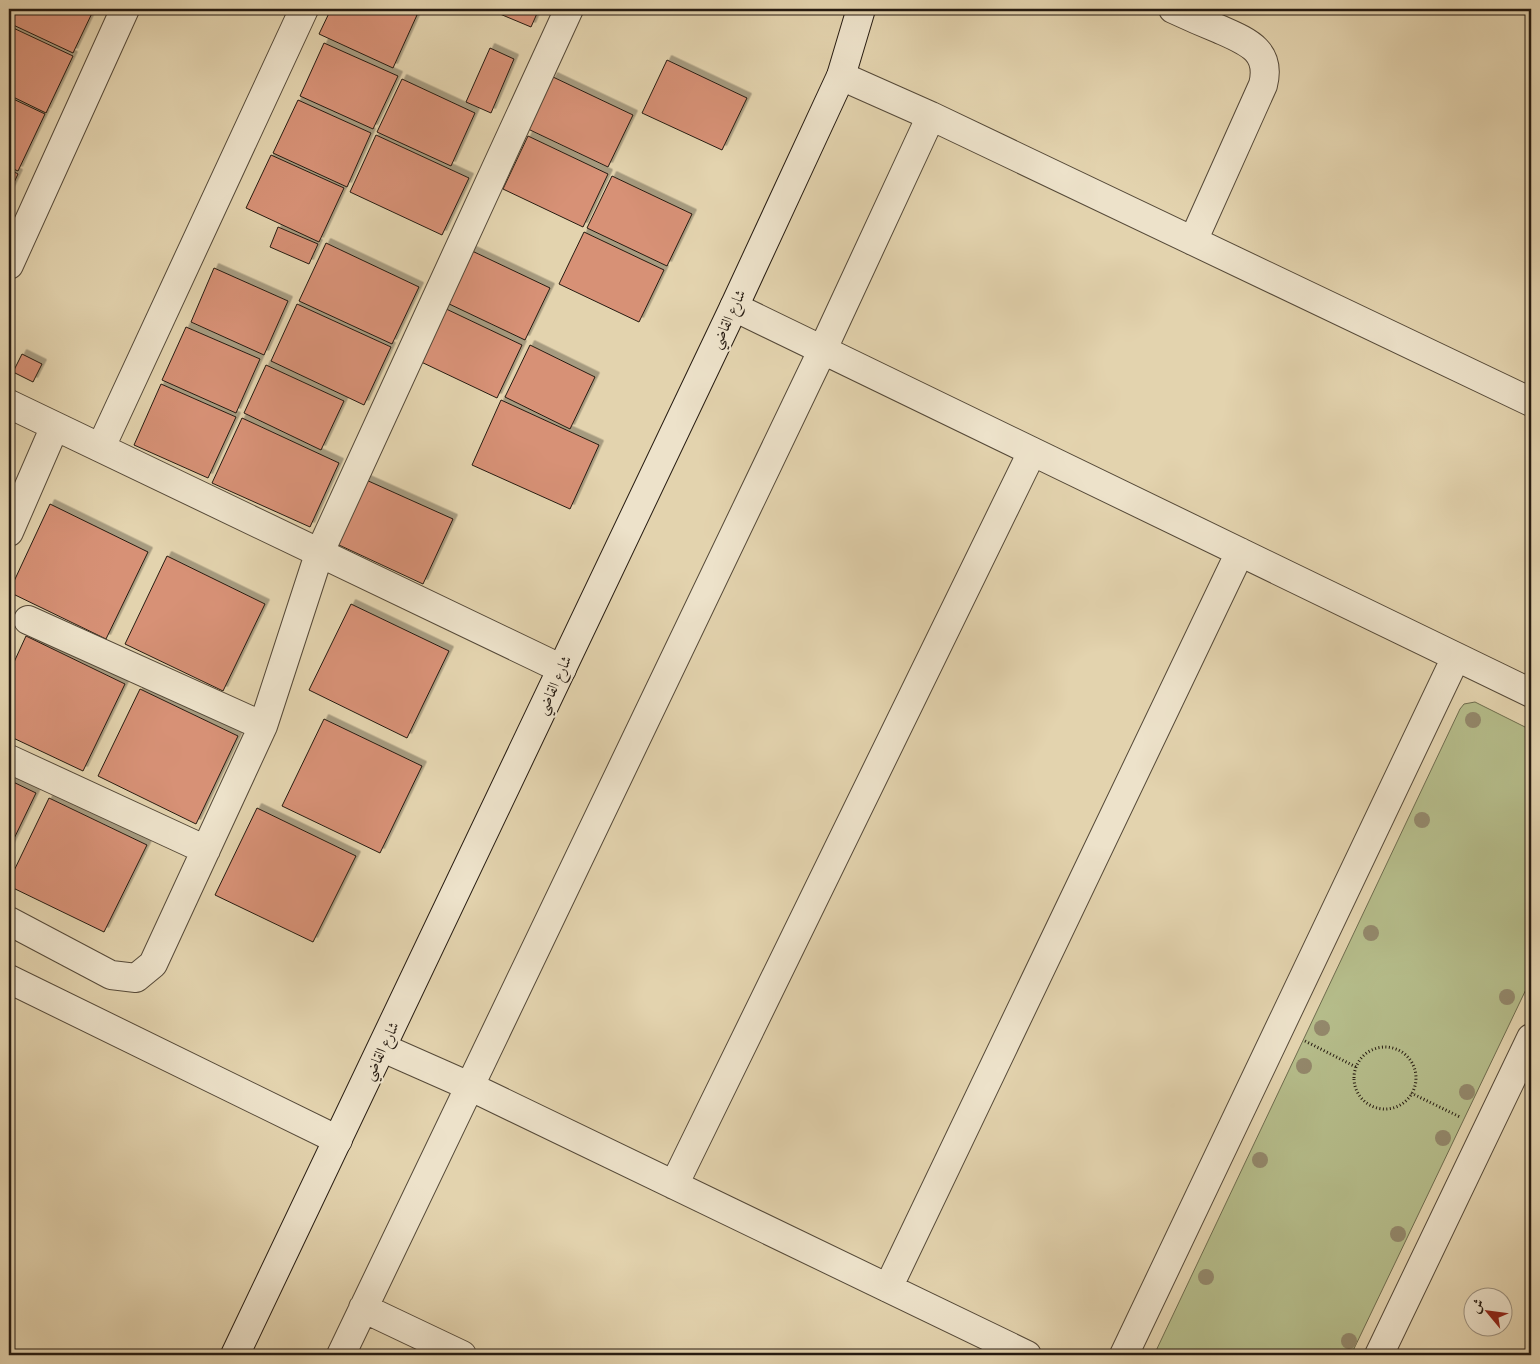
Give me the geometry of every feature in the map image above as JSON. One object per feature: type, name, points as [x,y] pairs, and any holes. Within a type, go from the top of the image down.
[{"type":"street","points":[[9,265],[125,9]]},
{"type":"street","points":[[101,447],[304,9]]},
{"type":"street","points":[[9,921],[111,975],[136,978],[153,964],[263,726],[319,554],[569,9]]},
{"type":"street","name":"شارع القاضي","points":[[235,1355],[383,1048],[734,307],[841,76],[862,9]]},
{"type":"street","points":[[1173,9],[1248,43],[1261,57],[1265,66],[1263,86],[1193,241]]},
{"type":"street","points":[[841,76],[931,116],[1531,402]]},
{"type":"street","points":[[341,1355],[468,1086],[822,351],[931,116]]},
{"type":"street","points":[[734,307],[1531,693]]},
{"type":"street","points":[[9,404],[562,669]]},
{"type":"street","points":[[9,532],[55,426]]},
{"type":"street","points":[[674,1185],[1032,452]]},
{"type":"street","points":[[888,1288],[1240,552]]},
{"type":"street","points":[[28,620],[263,726]]},
{"type":"street","points":[[1124,1355],[1456,657]]},
{"type":"street","points":[[9,759],[206,850]]},
{"type":"street","points":[[9,979],[338,1140]]},
{"type":"street","points":[[1379,1355],[1531,1038]]},
{"type":"street","points":[[383,1048],[468,1086],[888,1288],[993,1348],[1027,1355]]},
{"type":"street","points":[[363,1308],[462,1355]]},
{"type":"path","points":[[1279,1029],[1356,1067]]},
{"type":"path","points":[[1388,1047],[1397,1049],[1411,1062],[1415,1071],[1415,1080],[1411,1093],[1399,1106],[1389,1109],[1378,1109],[1368,1105],[1355,1088],[1354,1077],[1356,1067],[1369,1052],[1388,1047]]},
{"type":"path","points":[[1411,1093],[1487,1130]]},
{"type":"green space","points":[[1475,702],[1531,730],[1531,979],[1351,1355],[1154,1355],[1460,709],[1464,704]]},
{"type":"building","points":[[9,9],[94,9],[73,53],[9,23]]},
{"type":"building","points":[[331,9],[404,9],[417,15],[393,68],[319,34]]},
{"type":"building","points":[[488,9],[539,9],[531,27]]},
{"type":"building","points":[[9,26],[73,56],[46,113],[9,95]]},
{"type":"building","points":[[324,43],[398,76],[373,129],[300,96]]},
{"type":"building","points":[[490,48],[514,59],[491,113],[466,102]]},
{"type":"building","points":[[667,60],[747,98],[722,150],[642,113]]},
{"type":"building","points":[[553,77],[633,115],[608,167],[528,129]]},
{"type":"building","points":[[402,79],[475,113],[451,166],[377,132]]},
{"type":"building","points":[[9,97],[45,114],[18,171],[9,167]]},
{"type":"building","points":[[298,100],[371,133],[347,187],[273,153]]},
{"type":"building","points":[[376,135],[469,178],[442,235],[350,192]]},
{"type":"building","points":[[528,136],[608,174],[583,227],[503,189]]},
{"type":"building","points":[[271,155],[344,188],[319,242],[246,208]]},
{"type":"building","points":[[9,169],[18,174],[9,193]]},
{"type":"building","points":[[612,176],[692,214],[667,266],[587,228]]},
{"type":"building","points":[[278,227],[318,244],[309,264],[270,247]]},
{"type":"building","points":[[584,232],[664,270],[639,322],[559,284]]},
{"type":"building","points":[[326,243],[419,287],[392,344],[299,301]]},
{"type":"building","points":[[470,250],[550,288],[525,340],[445,302]]},
{"type":"building","points":[[214,268],[288,301],[264,355],[191,322]]},
{"type":"building","points":[[297,304],[391,347],[364,405],[271,361]]},
{"type":"building","points":[[442,307],[522,345],[497,398],[417,360]]},
{"type":"building","points":[[186,327],[260,359],[236,413],[162,380]]},
{"type":"building","points":[[530,345],[595,377],[570,429],[505,397]]},
{"type":"building","points":[[22,354],[42,364],[33,382],[13,372]]},
{"type":"building","points":[[266,365],[344,401],[321,450],[244,413]]},
{"type":"building","points":[[161,384],[236,417],[208,478],[134,445]]},
{"type":"building","points":[[501,400],[599,445],[570,509],[472,465]]},
{"type":"building","points":[[242,418],[339,463],[310,527],[212,483]]},
{"type":"building","points":[[355,475],[453,519],[423,584],[326,539]]},
{"type":"building","points":[[50,504],[148,552],[106,639],[9,592]]},
{"type":"building","points":[[167,556],[265,604],[223,691],[125,644]]},
{"type":"building","points":[[351,604],[449,651],[407,738],[309,690]]},
{"type":"building","points":[[26,636],[125,684],[83,771],[9,736],[9,673]]},
{"type":"building","points":[[140,689],[238,736],[196,824],[98,776]]},
{"type":"building","points":[[324,719],[422,766],[380,853],[282,806]]},
{"type":"building","points":[[9,780],[36,793],[9,849]]},
{"type":"building","points":[[49,798],[147,845],[104,932],[9,886],[9,881]]},
{"type":"building","points":[[257,808],[356,856],[313,942],[215,895]]}]
